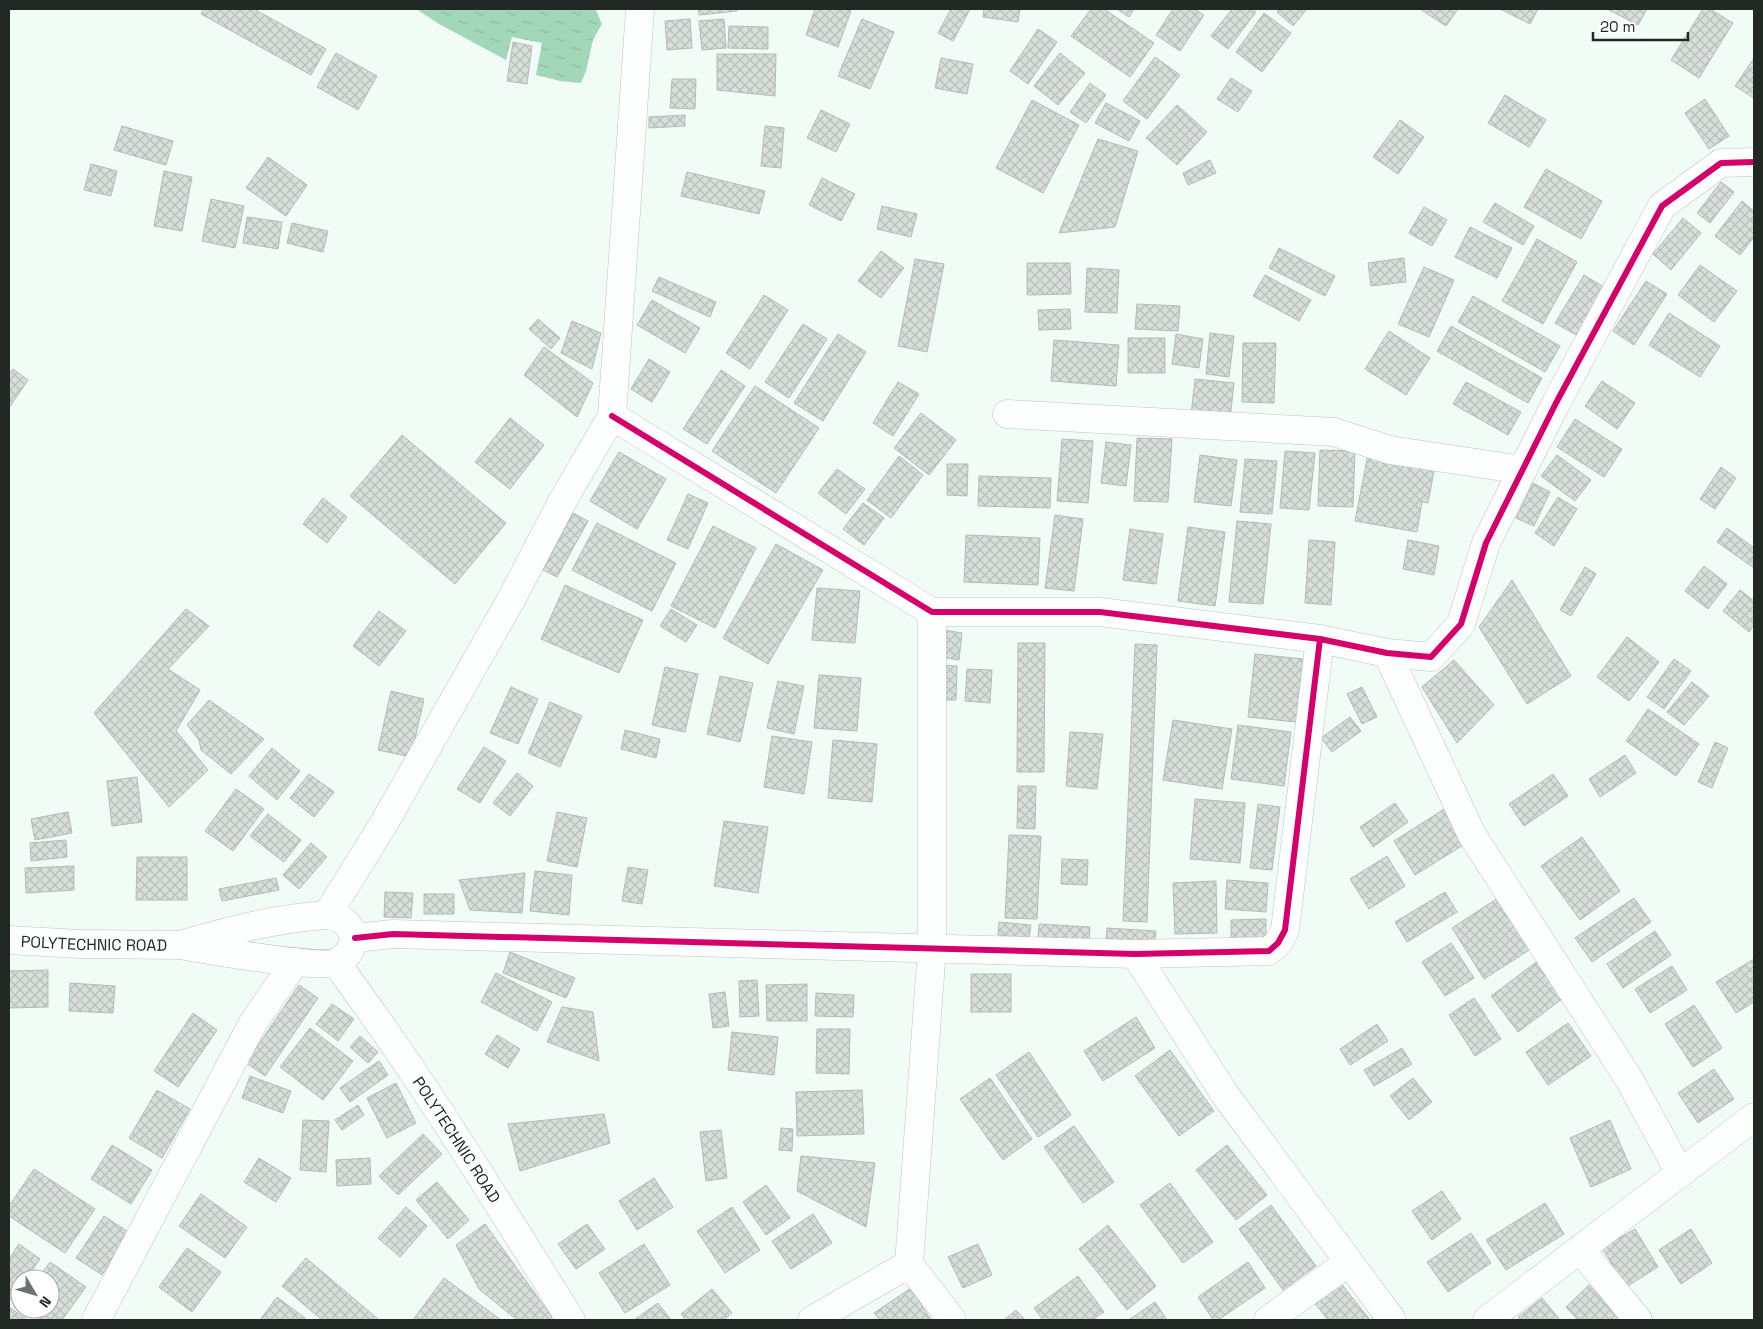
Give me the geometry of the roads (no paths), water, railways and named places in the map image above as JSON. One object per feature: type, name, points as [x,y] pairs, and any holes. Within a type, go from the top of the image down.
[{"type":"street","points":[[336,963],[350,952],[355,938],[350,926],[340,918],[327,915],[383,826],[512,598],[562,500],[612,416],[640,9]]},
{"type":"street","points":[[612,416],[932,612],[1100,612],[1320,640],[1387,652],[1431,657],[1461,624],[1486,543],[1614,294],[1662,206],[1721,163],[1754,162]]},
{"type":"street","points":[[1007,414],[1334,432],[1390,450],[1523,470]]},
{"type":"street","points":[[932,612],[932,948],[909,1264],[952,1320]]},
{"type":"street","points":[[355,938],[393,934],[1135,954],[1269,952],[1278,943],[1285,930],[1320,640]]},
{"type":"street","points":[[1387,652],[1472,836],[1629,1078],[1680,1172]]},
{"type":"street","name":"POLYTECHNIC ROAD","points":[[180,945],[227,931],[304,917],[327,915]]},
{"type":"street","name":"POLYTECHNIC ROAD","points":[[9,940],[80,944],[180,945],[295,962],[336,963],[365,1002],[477,1169],[571,1320]]},
{"type":"street","points":[[1135,954],[1226,1096],[1392,1320]]},
{"type":"street","points":[[96,1320],[253,1023],[295,962]]},
{"type":"street","points":[[1487,1320],[1754,1117]]},
{"type":"street","points":[[1580,1249],[1638,1320]]},
{"type":"street","points":[[1268,1320],[1349,1262]]},
{"type":"street","points":[[812,1320],[909,1264]]},
{"type":"water","points":[[416,9],[593,9],[596,10],[602,24],[593,40],[586,71],[581,83],[560,81],[536,75],[542,43],[512,37],[506,60],[439,24]]}]
